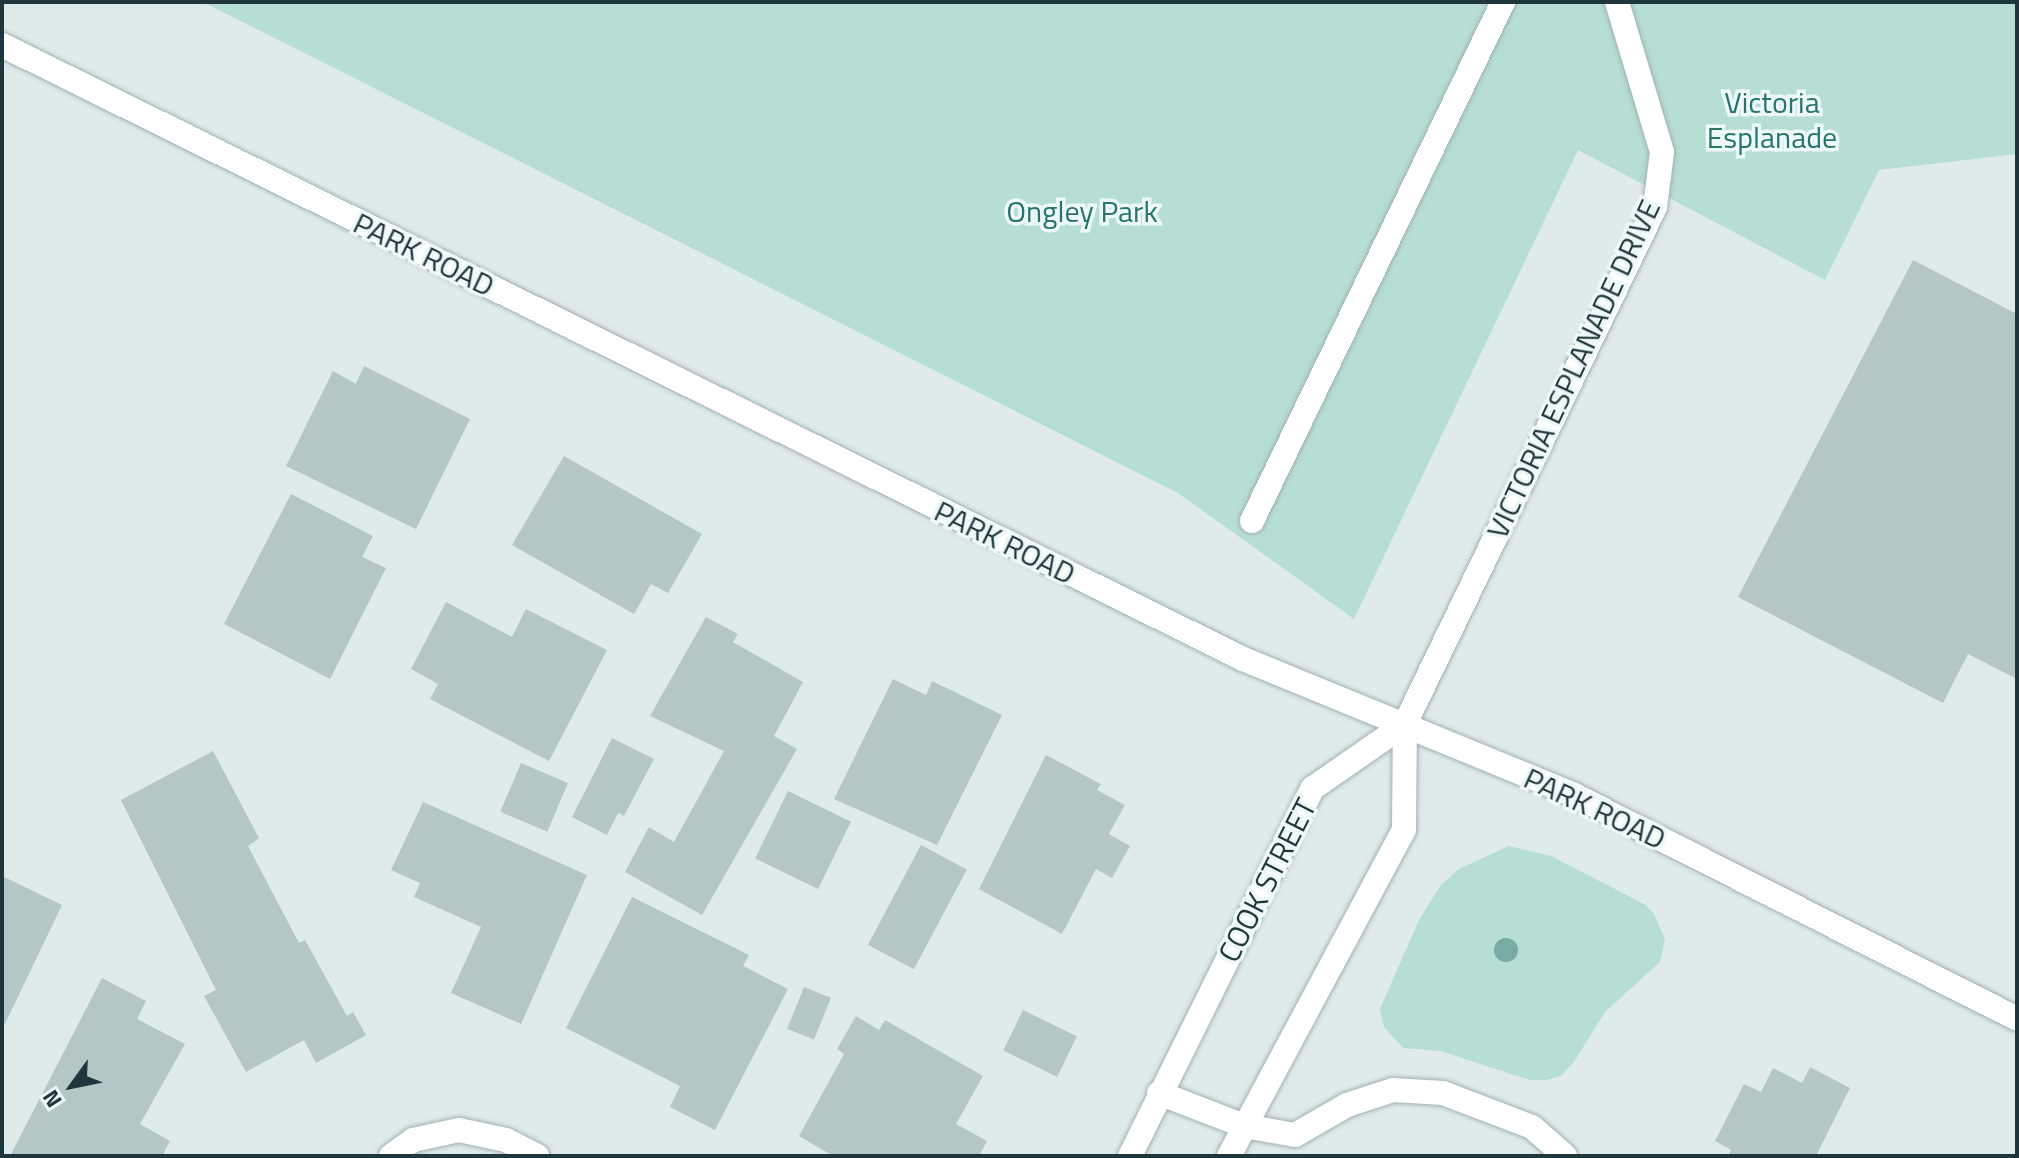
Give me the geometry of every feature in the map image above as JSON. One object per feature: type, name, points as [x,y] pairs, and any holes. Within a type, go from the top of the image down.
[{"type":"street","points":[[1252,521],[1503,2]]},
{"type":"street","name":"VICTORIA ESPLANADE DRIVE","points":[[1405,724],[1655,207],[1662,152],[1617,2]]},
{"type":"street","name":"PARK ROAD","points":[[2,45],[1243,659],[1574,795],[2017,1019]]},
{"type":"street","points":[[1229,1156],[1404,830],[1405,724]]},
{"type":"street","name":"COOK STREET","points":[[1130,1156],[1313,788],[1405,724]]},
{"type":"street","points":[[1159,1093],[1244,1126],[1295,1135],[1347,1105],[1393,1090],[1443,1093],[1532,1127],[1565,1156]]},
{"type":"street","points":[[391,1156],[413,1140],[459,1130],[506,1140],[537,1156]]},
{"type":"green space","points":[[203,2],[2017,2],[2017,154],[1879,170],[1825,280],[1578,150],[1354,619],[1178,493]]},
{"type":"green space","points":[[1509,846],[1551,856],[1646,905],[1654,914],[1665,939],[1660,962],[1605,1012],[1574,1062],[1561,1076],[1546,1080],[1530,1080],[1440,1051],[1403,1048],[1384,1027],[1380,1009],[1419,920],[1441,885],[1459,869]]},
{"type":"building","points":[[1913,260],[2017,314],[2017,679],[1968,654],[1943,703],[1738,597]]},
{"type":"building","points":[[364,366],[470,419],[416,529],[286,466],[333,371],[356,384]]},
{"type":"building","points":[[564,456],[702,534],[668,593],[651,584],[634,614],[512,545]]},
{"type":"building","points":[[291,494],[373,536],[362,557],[386,568],[330,679],[224,624]]},
{"type":"building","points":[[446,602],[512,637],[526,609],[607,650],[549,761],[430,699],[438,684],[411,669]]},
{"type":"building","points":[[706,617],[738,634],[733,642],[803,682],[774,736],[797,749],[702,915],[625,872],[649,827],[674,842],[724,751],[650,716]]},
{"type":"building","points":[[893,679],[926,695],[932,681],[1002,715],[937,845],[834,799]]},
{"type":"building","points":[[612,738],[654,759],[624,816],[618,813],[607,835],[572,817]]},
{"type":"building","points":[[213,751],[259,838],[248,846],[299,943],[305,940],[347,1016],[353,1012],[366,1035],[316,1063],[304,1040],[246,1072],[204,996],[216,990],[121,800]]},
{"type":"building","points":[[1046,755],[1101,784],[1097,790],[1125,805],[1109,834],[1130,846],[1112,878],[1096,869],[1062,934],[979,889]]},
{"type":"building","points":[[521,763],[568,783],[547,832],[500,812]]},
{"type":"building","points":[[788,791],[851,822],[818,889],[755,858]]},
{"type":"building","points":[[423,802],[587,875],[521,1024],[451,993],[481,927],[414,897],[420,883],[391,870]]},
{"type":"building","points":[[921,845],[967,869],[914,969],[868,945]]},
{"type":"building","points":[[2,876],[62,905],[2,1030]]},
{"type":"building","points":[[632,897],[749,955],[743,966],[788,989],[715,1130],[670,1107],[680,1086],[566,1028]]},
{"type":"building","points":[[102,978],[146,1001],[137,1019],[185,1044],[140,1124],[170,1141],[162,1156],[10,1156]]},
{"type":"building","points":[[804,987],[831,998],[814,1040],[787,1029]]},
{"type":"building","points":[[1023,1010],[1077,1036],[1057,1077],[1003,1050]]},
{"type":"building","points":[[856,1016],[879,1030],[885,1020],[983,1076],[956,1124],[987,1141],[979,1156],[833,1156],[799,1136],[844,1054],[837,1049]]},
{"type":"building","points":[[1810,1067],[1850,1088],[1816,1156],[1728,1156],[1731,1150],[1715,1141],[1744,1084],[1761,1092],[1773,1068],[1802,1083]]},
{"type":"park label","name":"Victoria Esplanade","points":[[1772,119]]},
{"type":"park label","name":"Ongley Park","points":[[1082,211]]}]
